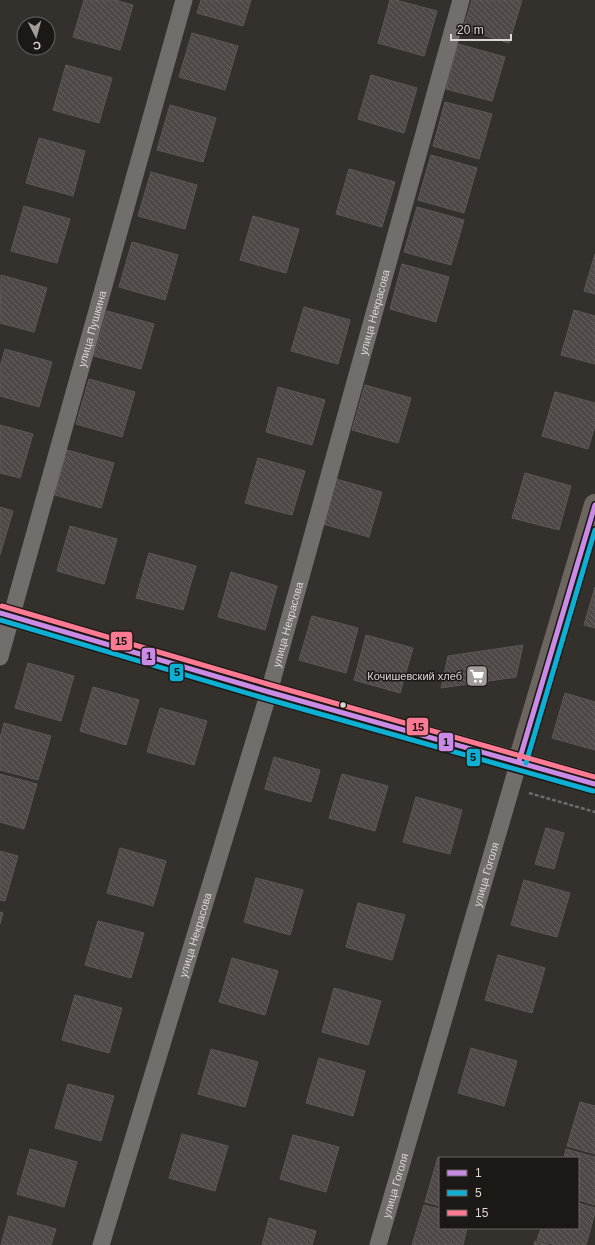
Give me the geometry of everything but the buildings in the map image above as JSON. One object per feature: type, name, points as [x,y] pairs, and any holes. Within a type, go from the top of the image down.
[{"type":"main road","name":"улица Гоголя","points":[[518,761],[595,505]]},
{"type":"main road","points":[[6,615],[269,692],[518,761],[595,784]]},
{"type":"street","name":"улица Пушкина","points":[[0,658],[6,615],[184,0]]},
{"type":"street","name":"улица Некрасова","points":[[101,1245],[269,692],[461,0]]},
{"type":"street","name":"улица Гоголя","points":[[378,1245],[518,761]]},
{"type":"path","points":[[511,788],[595,812]]},
{"type":"transit line","name":"1","points":[[519,761],[595,505]]},
{"type":"transit line","name":"5","points":[[526,763],[595,530]]},
{"type":"transit line","name":"15","points":[[2,606],[271,685],[595,777]]},
{"type":"transit line","name":"1","points":[[0,613],[269,692],[595,784]]},
{"type":"transit line","name":"5","points":[[0,620],[267,699],[593,791]]},
{"type":"place","name":"Кочишевский хлеб","points":[[477,676]]}]
